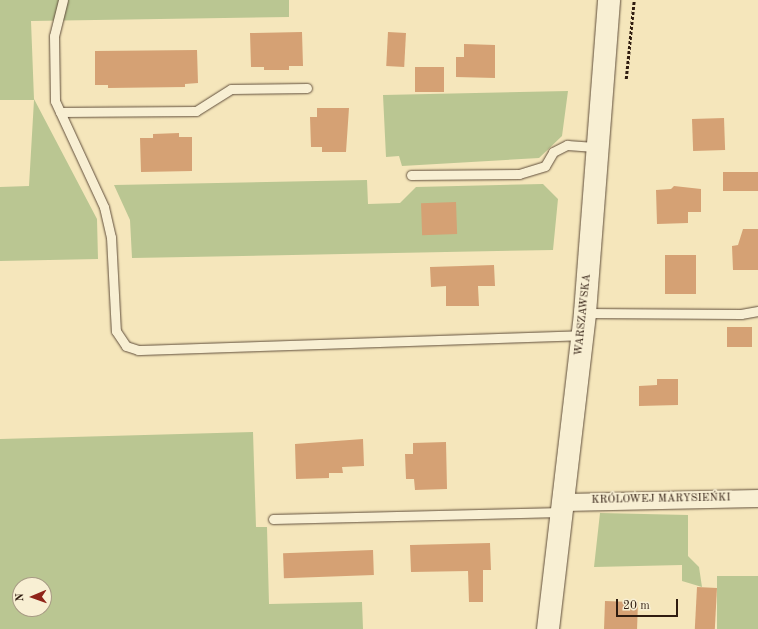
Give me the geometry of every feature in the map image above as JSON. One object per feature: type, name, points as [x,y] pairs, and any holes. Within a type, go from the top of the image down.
[{"type":"main road","name":"WARSZAWSKA","points":[[548,629],[564,507],[583,335],[599,147],[609,0]]},
{"type":"street","name":"KRÓLOWEJ MARYSIEŃKI","points":[[564,507],[758,498]]},
{"type":"lane","points":[[62,0],[54,36],[55,101],[104,207],[111,237],[116,331],[126,346],[138,350],[583,335]]},
{"type":"lane","points":[[60,112],[196,111],[231,89],[307,88]]},
{"type":"lane","points":[[411,175],[519,174],[545,166],[553,152],[567,145],[599,147]]},
{"type":"lane","points":[[585,313],[741,314],[758,312]]},
{"type":"lane","points":[[273,519],[564,507]]},
{"type":"green space","points":[[0,0],[289,0],[289,17],[31,21],[34,99],[97,219],[98,259],[0,261],[0,187],[29,186],[34,100],[0,100]]},
{"type":"green space","points":[[568,91],[562,136],[539,158],[402,166],[399,156],[386,157],[383,95]]},
{"type":"green space","points":[[367,180],[368,204],[400,203],[416,187],[543,184],[558,199],[553,250],[132,258],[130,220],[114,185]]},
{"type":"green space","points":[[253,432],[256,527],[267,527],[269,604],[362,602],[363,629],[0,629],[0,439]]},
{"type":"green space","points":[[600,513],[688,515],[688,556],[699,567],[702,587],[682,581],[682,565],[594,567]]},
{"type":"green space","points":[[717,576],[758,576],[758,629],[717,629]]},
{"type":"building","points":[[302,32],[303,66],[289,66],[289,70],[264,70],[264,67],[251,67],[250,33]]},
{"type":"building","points":[[388,32],[406,33],[404,67],[386,66]]},
{"type":"building","points":[[464,44],[495,45],[495,78],[456,77],[456,57],[464,57]]},
{"type":"building","points":[[197,50],[198,83],[185,84],[185,87],[108,88],[108,85],[95,85],[95,51]]},
{"type":"building","points":[[415,67],[444,67],[444,92],[415,92]]},
{"type":"building","points":[[317,108],[349,108],[346,152],[322,152],[322,147],[311,147],[310,117],[317,117]]},
{"type":"building","points":[[724,118],[725,150],[693,151],[692,119]]},
{"type":"building","points":[[179,133],[179,137],[192,137],[192,171],[141,172],[140,138],[153,138],[153,134]]},
{"type":"building","points":[[723,172],[758,172],[758,191],[723,191]]},
{"type":"building","points":[[674,186],[701,189],[701,212],[688,212],[688,223],[657,224],[656,190],[671,189]]},
{"type":"building","points":[[456,202],[457,234],[422,235],[421,203]]},
{"type":"building","points":[[743,229],[758,229],[758,270],[733,270],[732,246],[738,245]]},
{"type":"building","points":[[665,255],[696,255],[696,294],[665,294]]},
{"type":"building","points":[[494,265],[495,286],[478,286],[479,306],[446,306],[446,286],[431,287],[430,267]]},
{"type":"building","points":[[727,327],[752,327],[752,347],[727,347]]},
{"type":"building","points":[[657,379],[678,379],[678,405],[639,406],[639,386],[657,385]]},
{"type":"building","points":[[363,439],[364,466],[342,467],[343,473],[329,473],[329,478],[296,479],[295,444]]},
{"type":"building","points":[[446,442],[447,489],[415,490],[414,479],[406,479],[405,454],[413,454],[413,443]]},
{"type":"building","points":[[490,543],[491,570],[483,570],[483,602],[469,602],[468,571],[411,572],[410,545]]},
{"type":"building","points":[[373,550],[374,575],[284,578],[283,553]]},
{"type":"building","points":[[697,587],[717,588],[715,629],[695,629]]},
{"type":"building","points":[[605,601],[638,602],[637,629],[604,629]]}]
